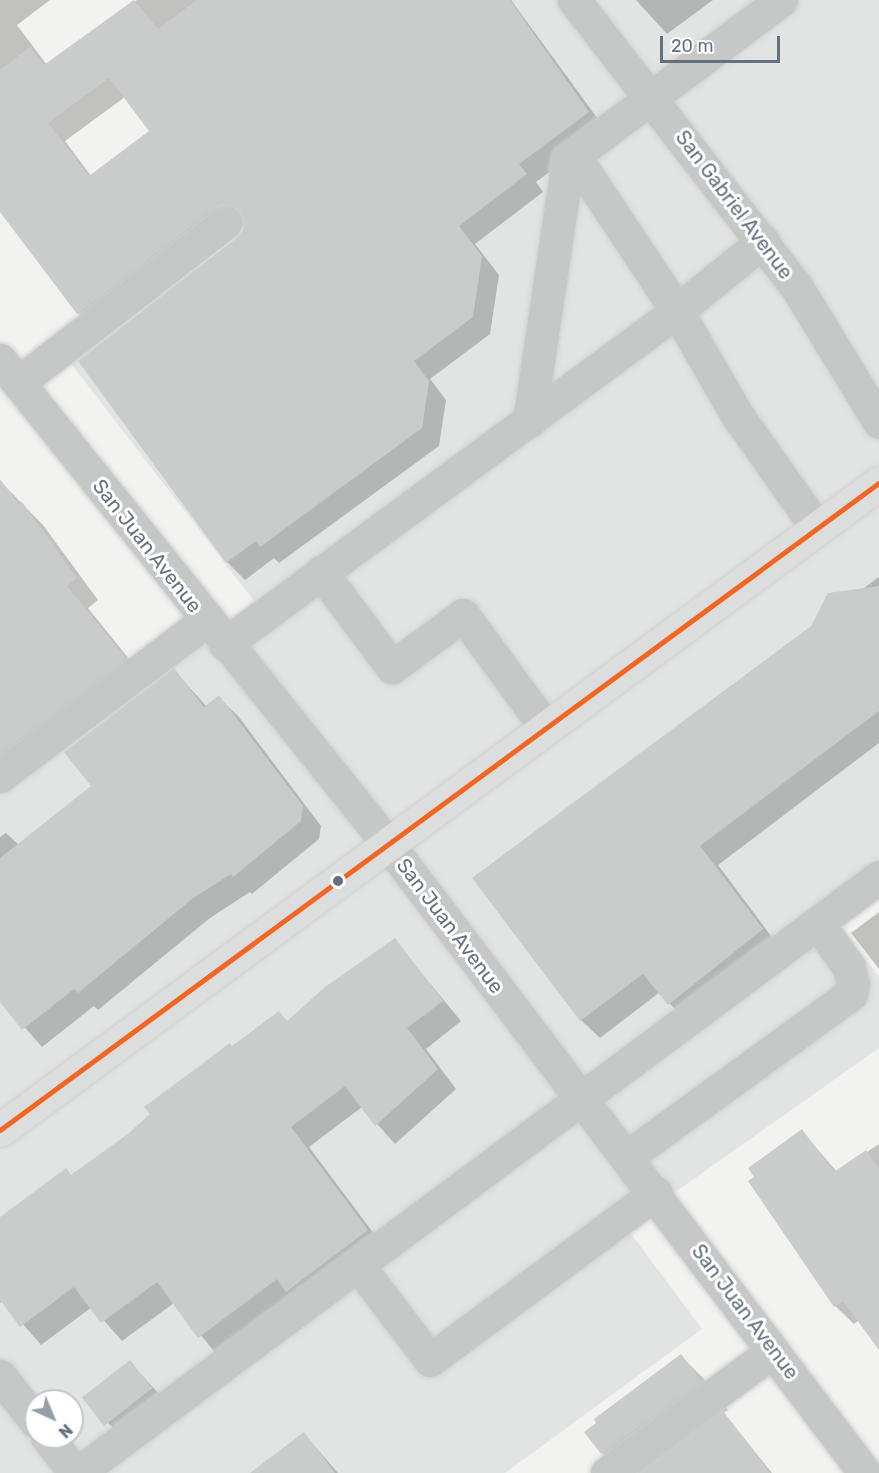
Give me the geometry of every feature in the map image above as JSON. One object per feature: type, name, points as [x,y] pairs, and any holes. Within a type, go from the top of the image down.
[{"type":"main road","points":[[0,1130],[879,483]]},
{"type":"street","name":"San Gabriel Avenue","points":[[574,0],[796,286],[879,422]]},
{"type":"street","points":[[529,421],[568,160],[650,96],[781,0]]},
{"type":"street","points":[[574,156],[677,311],[737,415],[818,528]]},
{"type":"street","points":[[9,371],[225,223]]},
{"type":"street","points":[[0,776],[215,632],[321,572],[677,311],[762,242]]},
{"type":"street","name":"San Juan Avenue","points":[[9,371],[215,632],[388,844],[628,1156],[865,1473]]},
{"type":"street","points":[[321,572],[392,667],[463,615],[546,728]]},
{"type":"street","points":[[58,1449],[77,1473],[879,877]]},
{"type":"street","points":[[628,1156],[851,994],[854,985],[849,967],[817,923]]},
{"type":"street","points":[[358,1265],[430,1360],[656,1193]]},
{"type":"street","points":[[607,1473],[773,1351]]},
{"type":"street","points":[[0,1376],[24,1407]]},
{"type":"shaded area","points":[[480,0],[879,0],[879,899],[842,927],[879,977],[879,1048],[626,1227],[702,1329],[505,1473],[0,1473],[0,790],[254,601],[69,361],[294,196]]},
{"type":"building","points":[[134,0],[158,29],[197,0],[510,0],[589,112],[519,164],[527,174],[459,226],[482,256],[473,317],[414,361],[429,381],[422,428],[260,547],[256,541],[226,563],[78,361],[236,238],[243,230],[240,212],[232,206],[214,208],[77,314],[0,212],[0,70],[30,47],[44,65]],"holes":[[[109,78],[149,131],[89,176],[48,123]]]},
{"type":"building","points":[[0,479],[19,504],[22,502],[77,578],[67,586],[126,658],[0,753]]},
{"type":"building","points":[[879,586],[879,711],[700,846],[763,929],[668,1005],[643,974],[580,1021],[472,878],[811,626],[828,593]]},
{"type":"building","points":[[174,668],[204,707],[219,695],[303,806],[301,821],[233,877],[231,874],[192,899],[78,993],[74,989],[22,1030],[0,1002],[0,858],[91,786],[64,752]]},
{"type":"building","points":[[395,938],[443,1001],[407,1028],[438,1069],[375,1126],[345,1086],[291,1127],[368,1230],[286,1292],[277,1279],[198,1338],[157,1282],[101,1323],[74,1287],[20,1327],[0,1300],[0,1217],[66,1168],[71,1175],[129,1133],[150,1114],[144,1107],[230,1043],[232,1046],[279,1011],[287,1021],[325,987]]},
{"type":"building","points":[[802,1129],[834,1172],[866,1150],[879,1169],[879,1350],[843,1301],[834,1307],[748,1181],[754,1177],[748,1168]]},
{"type":"building","points":[[681,1354],[701,1381],[601,1454],[584,1432],[596,1423],[594,1419]]},
{"type":"building","points":[[130,1360],[152,1388],[104,1426],[84,1400],[84,1396]]},
{"type":"building","points":[[723,1411],[770,1473],[639,1473]]},
{"type":"building","points":[[304,1432],[335,1473],[250,1473]]},
{"type":"transit line","points":[[0,1130],[879,483]]}]
